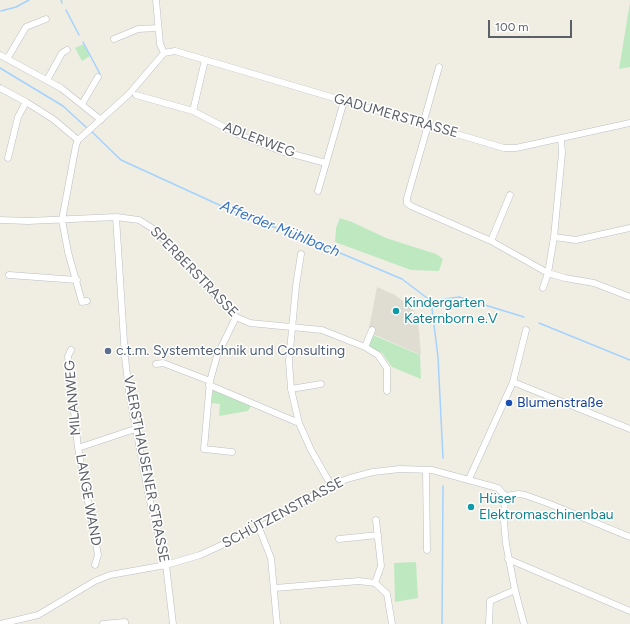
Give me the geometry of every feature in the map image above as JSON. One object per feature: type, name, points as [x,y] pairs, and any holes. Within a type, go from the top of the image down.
[{"type":"street","points":[[87,301],[82,302],[68,252],[62,220],[74,152],[78,140],[129,94],[164,53],[160,44],[156,0]]},
{"type":"street","points":[[7,59],[26,27],[46,19]]},
{"type":"street","points":[[114,39],[138,29],[158,28]]},
{"type":"street","points":[[47,80],[62,53],[67,50]]},
{"type":"street","name":"GADUMERSTRASSE","points":[[164,53],[175,51],[509,148],[630,123]]},
{"type":"street","points":[[0,55],[47,80],[82,104],[101,120]]},
{"type":"street","points":[[193,111],[205,60]]},
{"type":"street","points":[[439,67],[407,198],[407,202],[410,206],[491,241],[548,272],[565,278],[594,283],[630,297]]},
{"type":"street","points":[[82,104],[98,77]]},
{"type":"street","points":[[0,88],[53,119],[78,140]]},
{"type":"street","name":"ADLERWEG","points":[[136,95],[193,111],[237,134],[281,151],[326,163]]},
{"type":"street","points":[[318,191],[344,101]]},
{"type":"street","points":[[8,158],[18,117],[26,102]]},
{"type":"street","points":[[543,288],[548,272],[554,237],[562,153],[562,138]]},
{"type":"street","points":[[491,241],[510,196]]},
{"type":"street","name":"SPERBERSTRASSE","points":[[0,220],[62,220],[116,217],[139,220],[155,230],[236,317],[250,323],[322,330],[365,347],[378,355],[387,368],[387,391]]},
{"type":"street","name":"VAERSTHAUSENER STRASSE","points":[[116,217],[125,365],[135,429],[149,497],[166,565],[173,624]]},
{"type":"street","points":[[554,237],[576,240],[630,228]]},
{"type":"street","points":[[301,254],[296,286],[289,361],[291,389],[299,423],[311,450],[331,485]]},
{"type":"street","points":[[9,275],[77,280]]},
{"type":"street","points":[[232,452],[204,449],[210,383],[217,356],[236,317]]},
{"type":"street","points":[[365,347],[372,330]]},
{"type":"street","points":[[469,479],[513,382],[526,330]]},
{"type":"street","name":"MILANWEG","points":[[71,350],[68,356],[78,448]]},
{"type":"street","points":[[156,364],[163,363],[299,423]]},
{"type":"street","points":[[513,382],[630,429]]},
{"type":"street","points":[[291,389],[321,384]]},
{"type":"street","name":"LANGE WAND","points":[[95,565],[98,555],[78,448],[135,429]]},
{"type":"street","name":"SCHÜTZENSTRASSE","points":[[0,624],[38,615],[96,581],[110,575],[166,565],[200,555],[260,528],[331,485],[373,472],[400,469],[449,473],[498,488],[505,496]]},
{"type":"street","points":[[426,470],[427,550]]},
{"type":"street","points":[[524,624],[514,590],[508,559],[504,522],[505,496],[519,494],[525,495],[630,536]]},
{"type":"street","points":[[375,583],[380,566],[376,520]]},
{"type":"street","points":[[260,528],[271,558],[275,588],[277,624]]},
{"type":"street","points":[[339,539],[378,536]]},
{"type":"street","points":[[508,559],[630,611]]},
{"type":"street","points":[[275,588],[359,581],[375,583],[384,590],[389,599],[392,624]]},
{"type":"street","points":[[489,624],[490,601],[514,590]]},
{"type":"street","points":[[103,624],[125,622],[125,624]]},
{"type":"shaded area","points":[[377,287],[395,295],[412,308],[418,320],[421,355],[373,334],[374,330],[369,328]]},
{"type":"green space","points":[[630,2],[630,67],[619,69]]},
{"type":"green space","points":[[84,44],[90,56],[82,61],[75,48]]},
{"type":"green space","points":[[340,218],[386,238],[436,254],[443,259],[439,271],[411,270],[335,242],[336,228]]},
{"type":"green space","points":[[373,335],[420,355],[421,379],[392,367],[382,353],[370,347],[369,344]]},
{"type":"green space","points":[[213,390],[251,406],[248,411],[219,416],[220,404],[211,403]]},
{"type":"green space","points":[[416,562],[418,598],[395,602],[394,563]]},
{"type":"waterway","points":[[1,11],[16,7],[29,0]]},
{"type":"waterway","points":[[66,10],[79,35]]},
{"type":"waterway","points":[[83,42],[100,74]]},
{"type":"waterway","name":"Afferder Mühlbach","points":[[0,68],[63,106],[87,128]]},
{"type":"waterway","name":"Afferder Mühlbach","points":[[90,130],[121,160],[250,219],[295,234],[402,279],[431,301],[438,357],[443,458]]},
{"type":"waterway","points":[[432,301],[459,297],[524,317]]},
{"type":"waterway","points":[[539,323],[630,360]]},
{"type":"waterway","name":"Afferder Mühlbach","points":[[442,624],[443,486]]},
{"type":"place","name":"Kindergarten Katernborn e.V","points":[[396,311]]},
{"type":"place","name":"c.t.m. Systemtechnik und Consulting","points":[[108,351]]},
{"type":"place","name":"Blumenstraße","points":[[509,403]]},
{"type":"place","name":"Hüser Elektromaschinenbau","points":[[471,507]]}]
